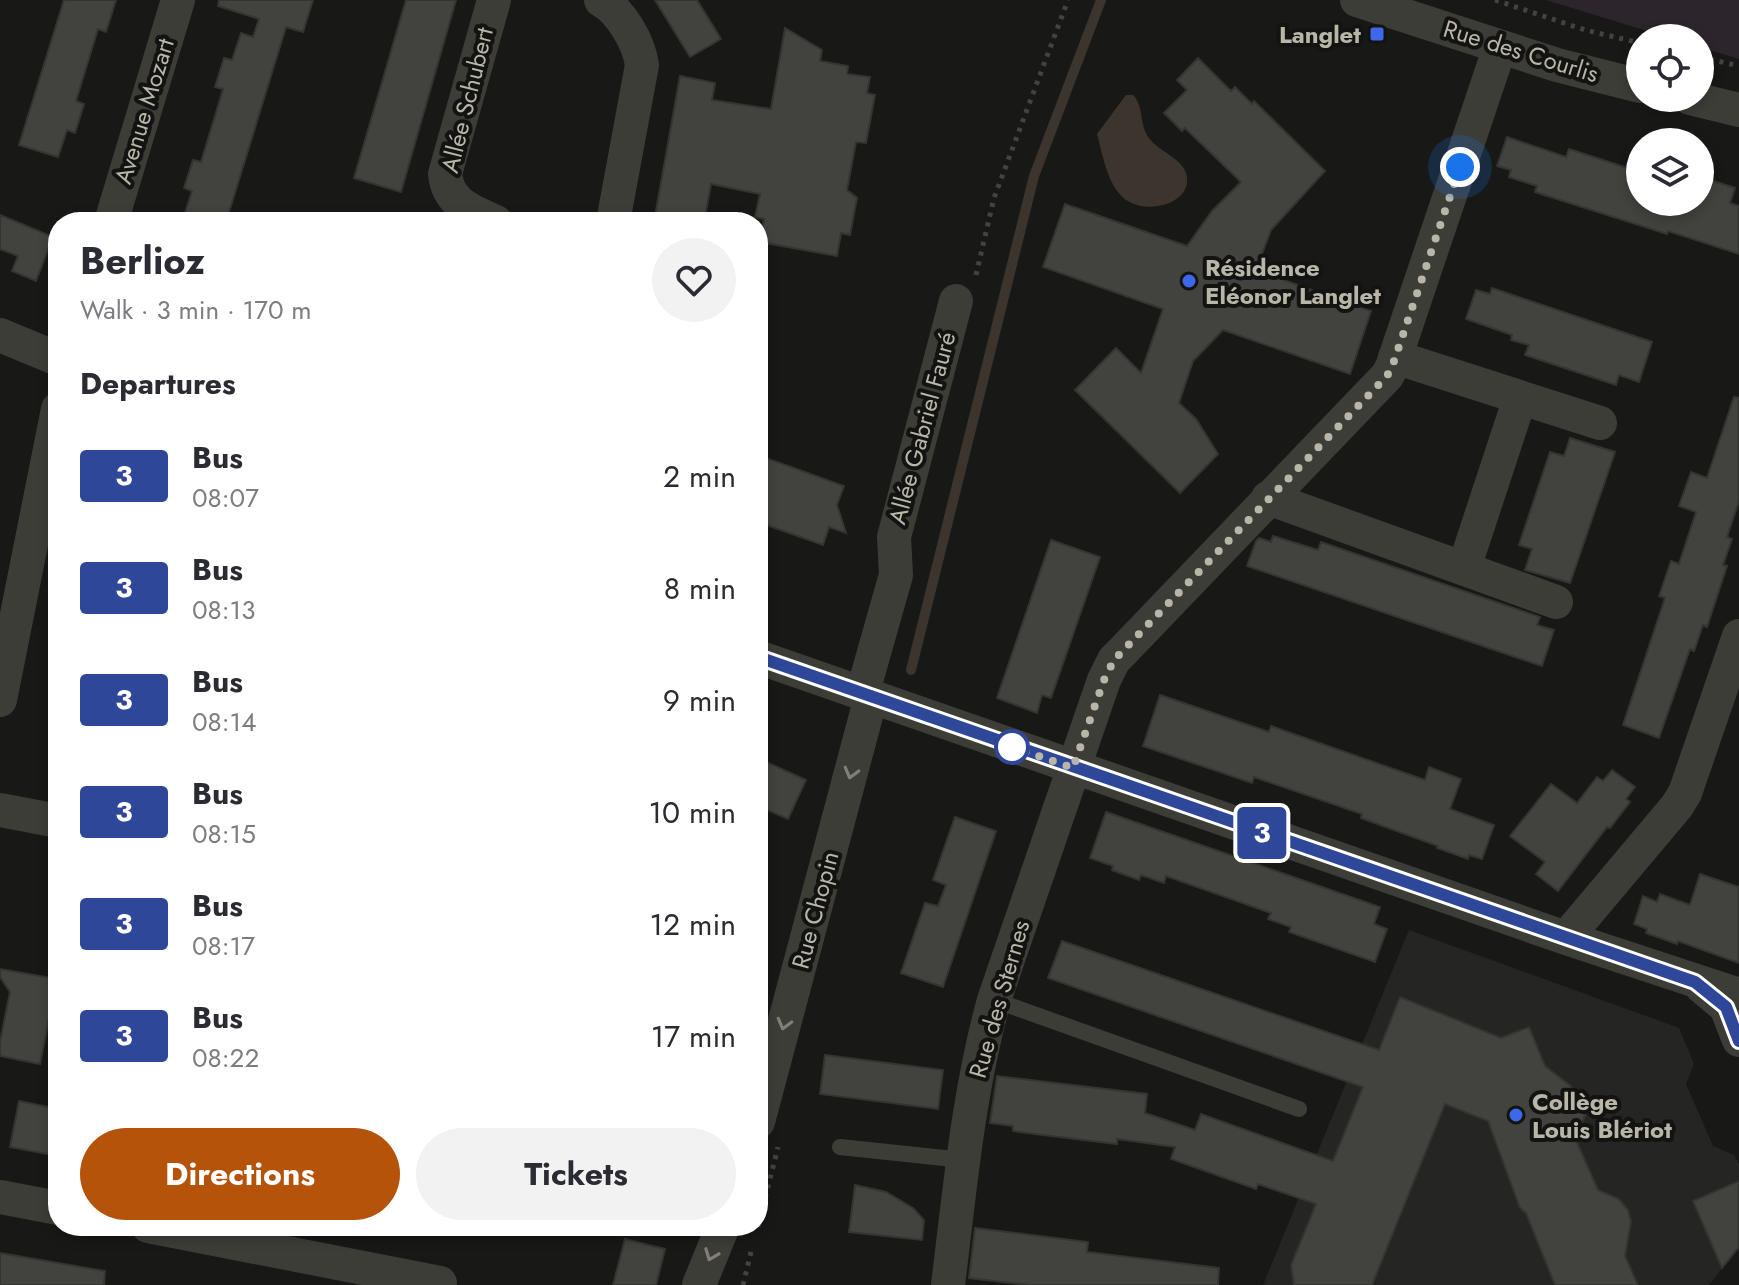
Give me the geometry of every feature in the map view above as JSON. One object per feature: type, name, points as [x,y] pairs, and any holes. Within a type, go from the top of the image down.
[{"type":"street","name":"Avenue Mozart","points":[[114,212],[178,0]]},
{"type":"street","name":"Allée Schubert","points":[[475,212],[460,205],[450,193],[445,174],[494,0]]},
{"type":"street","points":[[601,0],[614,10],[636,44],[642,65],[615,212]]},
{"type":"street","name":"Rue des Courlis","points":[[1357,0],[1575,71],[1626,83]]},
{"type":"street","name":"Rue des Sternes","points":[[948,1285],[976,1071],[994,1000],[1104,680],[1114,660],[1387,376],[1500,47]]},
{"type":"street","points":[[1714,104],[1739,110]]},
{"type":"street","name":"Allée Gabriel Fauré","points":[[866,696],[896,575],[894,537],[956,301]]},
{"type":"street","points":[[0,335],[48,355]]},
{"type":"street","points":[[1395,357],[1600,423]]},
{"type":"street","points":[[1464,568],[1520,398]]},
{"type":"street","points":[[0,700],[48,459]]},
{"type":"street","points":[[1268,498],[1556,602]]},
{"type":"street","points":[[1566,938],[1685,793],[1739,636]]},
{"type":"street","points":[[768,661],[1566,938],[1739,995]]},
{"type":"street","name":"Rue Chopin","points":[[768,1083],[866,696]]},
{"type":"street","points":[[0,810],[48,819]]},
{"type":"street","points":[[1695,982],[1726,1007],[1739,1040]]},
{"type":"street","points":[[0,1197],[48,1206]]},
{"type":"street","points":[[186,1236],[326,1273],[440,1283]]},
{"type":"street","points":[[699,1285],[719,1236]]},
{"type":"lane","points":[[994,1000],[1299,1109]]},
{"type":"lane","points":[[840,1147],[963,1160]]},
{"type":"path","points":[[1495,0],[1585,30],[1626,40]]},
{"type":"path","points":[[1714,60],[1739,66]]},
{"type":"path","points":[[743,1285],[755,1236]]},
{"type":"shaded area","points":[[1546,0],[1739,0],[1739,59],[1714,51],[1714,24],[1626,25]]},
{"type":"shaded area","points":[[1126,95],[1133,95],[1136,100],[1147,135],[1179,162],[1186,173],[1187,184],[1182,193],[1163,205],[1151,207],[1127,201],[1107,172],[1097,134]]},
{"type":"shaded area","name":"Collège Louis Blériot","points":[[1409,930],[1679,1028],[1694,1064],[1686,1084],[1713,1146],[1734,1155],[1739,1164],[1739,1247],[1709,1285],[1263,1285]]},
{"type":"building","points":[[64,0],[116,0],[106,32],[98,29],[76,101],[84,104],[75,133],[67,130],[58,157],[19,145]]},
{"type":"building","points":[[219,0],[313,0],[303,32],[286,27],[229,212],[185,212],[192,191],[184,188],[193,160],[201,162],[223,89],[215,87],[224,58],[232,60],[241,33],[253,37],[259,19],[218,6]]},
{"type":"building","points":[[406,0],[456,0],[401,192],[354,178]]},
{"type":"building","points":[[655,0],[697,0],[721,39],[690,57]]},
{"type":"building","points":[[785,28],[822,50],[820,61],[848,66],[847,74],[870,77],[867,93],[875,95],[866,143],[856,142],[847,190],[857,198],[850,235],[841,233],[837,256],[768,243],[768,212],[756,212],[760,194],[711,184],[706,212],[656,212],[680,76],[715,83],[712,100],[771,109]]},
{"type":"building","name":"Résidence Eléonor Langlet","points":[[1198,58],[1231,91],[1235,87],[1252,104],[1254,101],[1325,171],[1271,230],[1256,270],[1371,311],[1350,374],[1223,330],[1193,361],[1179,403],[1196,419],[1218,454],[1180,493],[1075,390],[1116,348],[1141,373],[1163,309],[1043,267],[1065,204],[1187,246],[1212,211],[1241,182],[1185,128],[1182,131],[1164,113],[1187,90],[1177,80]]},
{"type":"building","points":[[1507,137],[1566,157],[1569,149],[1626,167],[1626,216],[1714,216],[1714,181],[1735,188],[1730,203],[1739,206],[1739,254],[1535,192],[1537,186],[1509,177],[1511,170],[1497,166]]},
{"type":"building","points":[[0,215],[48,235],[48,250],[36,281],[12,271],[18,256],[0,249]]},
{"type":"building","points":[[1492,288],[1652,342],[1639,382],[1619,375],[1616,385],[1525,355],[1529,345],[1511,340],[1512,335],[1466,319],[1476,290],[1490,294]]},
{"type":"building","points":[[1734,397],[1739,398],[1739,501],[1727,537],[1732,539],[1723,565],[1727,566],[1707,627],[1703,625],[1694,651],[1690,649],[1659,738],[1623,725],[1665,598],[1659,596],[1671,561],[1679,564],[1696,512],[1679,506],[1691,472],[1707,478]]},
{"type":"building","points":[[1570,438],[1615,452],[1570,583],[1525,570],[1532,549],[1519,545],[1550,452],[1564,456]]},
{"type":"building","points":[[768,459],[844,486],[837,505],[846,533],[829,527],[823,545],[768,526]]},
{"type":"building","points":[[1273,536],[1318,550],[1321,542],[1540,617],[1537,625],[1554,630],[1542,666],[1247,566],[1256,541],[1259,538],[1271,542]]},
{"type":"building","points":[[1051,540],[1100,557],[1051,698],[1042,695],[1037,713],[997,698]]},
{"type":"building","points":[[1160,695],[1269,732],[1271,726],[1425,780],[1429,767],[1461,779],[1450,809],[1494,825],[1482,859],[1469,855],[1468,859],[1437,848],[1361,818],[1362,814],[1254,777],[1252,783],[1143,746]]},
{"type":"building","points":[[768,763],[806,780],[788,819],[768,810]]},
{"type":"building","points":[[1612,770],[1635,787],[1626,799],[1630,802],[1558,891],[1536,874],[1545,862],[1510,836],[1551,784],[1577,803],[1597,777],[1603,781]]},
{"type":"building","points":[[1106,812],[1380,907],[1374,924],[1387,929],[1375,962],[1289,932],[1291,927],[1268,919],[1271,913],[1166,876],[1164,883],[1141,875],[1139,880],[1090,858]]},
{"type":"building","points":[[955,817],[996,831],[943,987],[901,973],[925,903],[938,906],[946,885],[933,880]]},
{"type":"building","points":[[1700,874],[1739,887],[1739,963],[1646,933],[1647,929],[1634,924],[1643,896],[1657,902],[1660,894],[1690,905]]},
{"type":"building","points":[[1062,941],[1379,1050],[1400,997],[1501,1038],[1529,1027],[1545,1066],[1577,1091],[1583,1101],[1585,1116],[1575,1138],[1598,1190],[1619,1199],[1628,1210],[1631,1221],[1625,1256],[1638,1285],[1555,1285],[1526,1213],[1520,1208],[1488,1121],[1445,1104],[1372,1285],[1294,1285],[1291,1265],[1316,1204],[1258,1184],[1256,1189],[1171,1159],[1175,1147],[1117,1139],[1117,1144],[1027,1133],[1013,1131],[1013,1126],[990,1123],[997,1076],[1147,1094],[1145,1113],[1195,1130],[1201,1114],[1333,1161],[1363,1087],[1048,978]]},
{"type":"building","points":[[0,969],[48,977],[48,1024],[40,1064],[0,1056],[10,992],[0,977]]},
{"type":"building","points":[[825,1055],[943,1070],[938,1109],[820,1094]]},
{"type":"building","points":[[19,1101],[48,1107],[48,1154],[10,1147]]},
{"type":"building","points":[[1739,1181],[1739,1247],[1722,1268],[1693,1201]]},
{"type":"building","points":[[855,1185],[886,1192],[913,1208],[924,1220],[922,1240],[849,1232]]},
{"type":"building","points":[[975,1228],[1088,1242],[1087,1252],[1219,1268],[1218,1285],[1029,1285],[969,1278]]},
{"type":"building","points":[[625,1239],[665,1249],[656,1285],[613,1285]]},
{"type":"building","points":[[0,1253],[105,1271],[104,1285],[0,1285]]},
{"type":"waterway","points":[[911,670],[1034,176],[1101,0]]},
{"type":"bus line","name":"3","points":[[768,661],[1695,982],[1726,1007],[1739,1041]]},
{"type":"place","name":"Langlet","points":[[1377,34]]},
{"type":"place","name":"Résidence Eléonor Langlet","points":[[1189,281]]},
{"type":"place","name":"Collège Louis Blériot","points":[[1516,1115]]},
{"type":"route","points":[[1012,747],[1073,768],[1114,660],[1387,376],[1460,167]]}]
